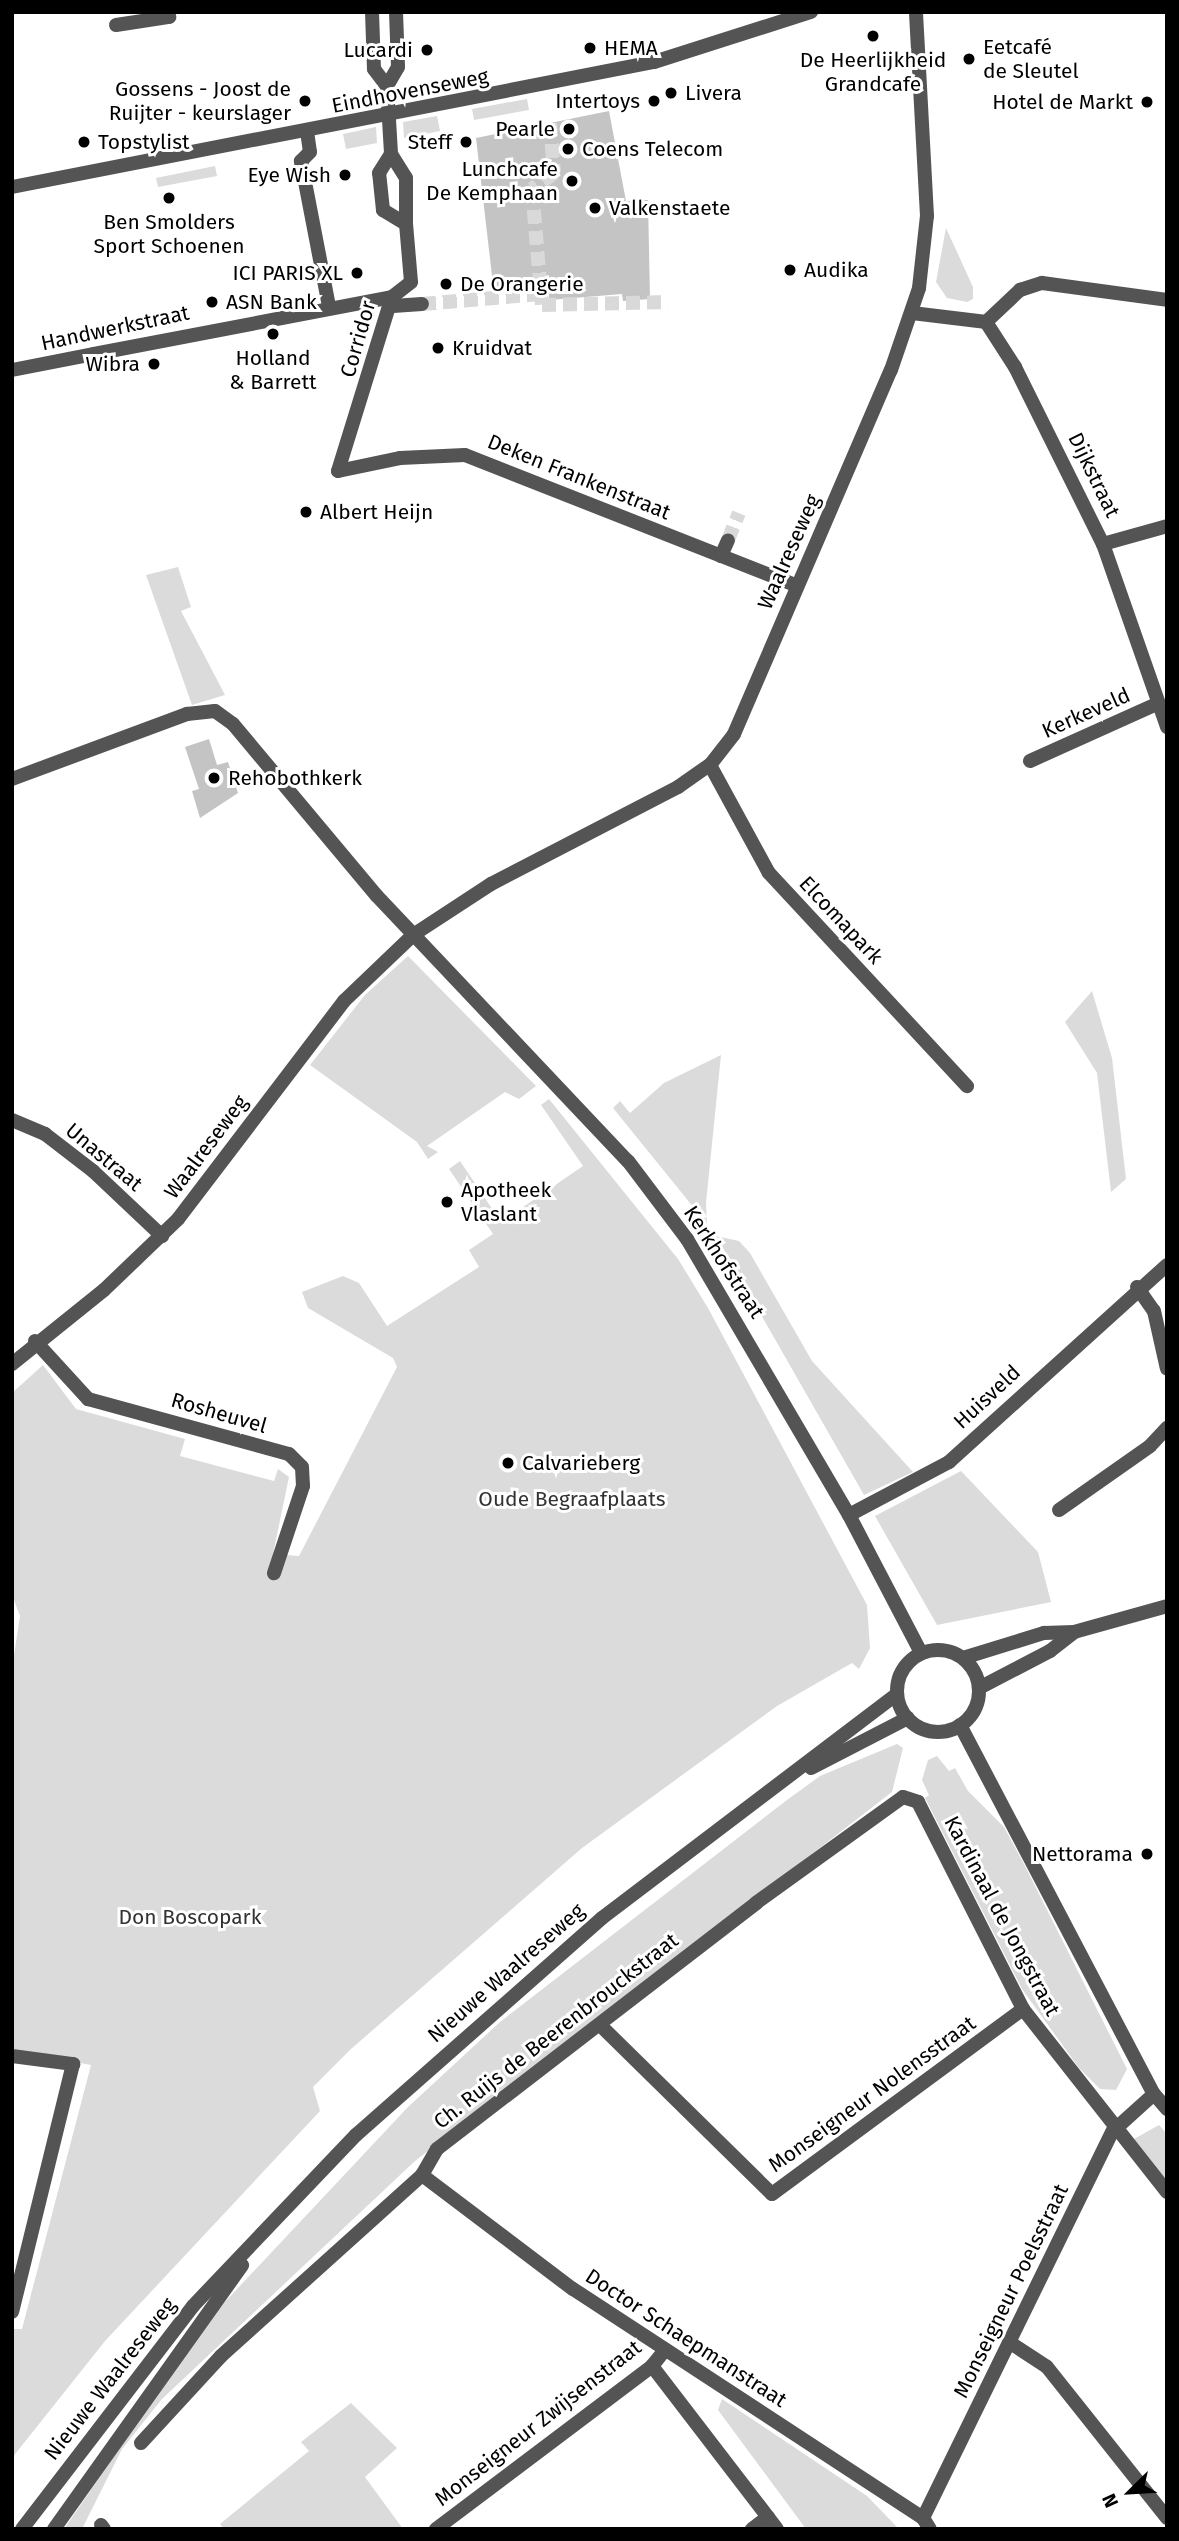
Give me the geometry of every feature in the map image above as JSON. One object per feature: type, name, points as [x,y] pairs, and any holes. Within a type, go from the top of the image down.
[{"type":"street","points":[[116,25],[169,17],[168,12]]},
{"type":"street","name":"Eindhovenseweg","points":[[12,187],[389,116],[654,62],[811,12]]},
{"type":"street","name":"Waalreseweg","points":[[12,1364],[35,1341],[104,1290],[162,1236],[344,1001],[414,935],[491,884],[710,765],[734,734],[912,313],[927,216],[916,12]]},
{"type":"street","name":"Corridor","points":[[338,471],[392,301],[411,282],[406,224],[406,178],[391,154],[387,86],[374,69],[372,15],[396,17],[398,67],[387,86]]},
{"type":"street","points":[[307,131],[310,152],[301,160],[329,306]]},
{"type":"street","name":"Corridor","points":[[391,154],[379,173],[383,210],[406,224]]},
{"type":"street","points":[[912,313],[986,322],[1020,290],[1042,283],[1167,300]]},
{"type":"street","name":"Handwerkstraat","points":[[12,370],[329,306],[392,301],[422,304]]},
{"type":"street","name":"Dijkstraat","points":[[986,322],[1041,414],[1103,544],[1167,727]]},
{"type":"street","name":"Deken Frankenstraat","points":[[338,471],[400,458],[465,455],[797,586]]},
{"type":"street","points":[[1103,544],[1167,526]]},
{"type":"street","points":[[721,556],[728,540]]},
{"type":"street","name":"Kerkeveld","points":[[1030,761],[1159,703]]},
{"type":"street","name":"Kerkhofstraat","points":[[12,779],[187,714],[215,710],[233,724],[414,935],[628,1161],[680,1229],[849,1515],[921,1653]]},
{"type":"street","name":"Elcomapark","points":[[710,765],[769,873],[967,1086]]},
{"type":"street","name":"Unastraat","points":[[12,1120],[45,1134],[74,1156],[162,1236]]},
{"type":"street","name":"Huisveld","points":[[849,1515],[949,1462],[1137,1287],[1167,1265]]},
{"type":"street","points":[[1137,1287],[1154,1311],[1167,1369]]},
{"type":"street","name":"Rosheuvel","points":[[35,1341],[88,1398],[289,1454],[302,1467],[303,1486],[274,1573]]},
{"type":"street","points":[[1059,1510],[1150,1446],[1167,1428]]},
{"type":"street","points":[[963,1658],[979,1688],[976,1706],[960,1725],[934,1731],[908,1718],[897,1695],[902,1671],[921,1653],[940,1650],[963,1658],[1044,1633],[1074,1632],[1167,1606]]},
{"type":"street","points":[[979,1688],[1050,1651],[1074,1632]]},
{"type":"street","name":"Nieuwe Waalreseweg","points":[[22,2529],[148,2360],[356,2135],[498,2004],[602,1918],[797,1775],[842,1733],[897,1695]]},
{"type":"street","name":"Nieuwe Waalreseweg","points":[[797,1775],[908,1718]]},
{"type":"street","points":[[960,1725],[1154,2094],[1167,2109]]},
{"type":"street","name":"Kardinaal de Jongstraat","points":[[903,1797],[918,1802],[1023,2009],[1114,2131],[1167,2192]]},
{"type":"street","name":"Ch. Ruijs de Beerenbrouckstraat","points":[[141,2443],[222,2356],[422,2175],[437,2149],[903,1797]]},
{"type":"street","name":"Monseigneur Nolensstraat","points":[[600,2025],[772,2194],[1023,2009]]},
{"type":"street","points":[[12,2056],[73,2064],[12,2312]]},
{"type":"street","name":"Monseigneur Poelsstraat","points":[[927,2524],[1009,2342],[1114,2131],[1154,2094]]},
{"type":"street","name":"Doctor Schaepmanstraat","points":[[422,2175],[573,2289],[927,2524]]},
{"type":"street","name":"Nieuwe Waalreseweg","points":[[54,2529],[267,2230]]},
{"type":"street","points":[[1009,2342],[1047,2367],[1167,2518]]},
{"type":"street","name":"Monseigneur Zwijsenstraat","points":[[436,2529],[652,2366],[665,2350]]},
{"type":"street","name":"Doctor Schaepmanstraat","points":[[652,2366],[772,2523]]},
{"type":"street","points":[[752,2529],[772,2523]]},
{"type":"green space","points":[[527,99],[529,110],[474,120],[472,109]]},
{"type":"green space","points":[[437,116],[440,131],[404,138],[403,122]]},
{"type":"green space","points":[[376,127],[377,143],[346,149],[343,134]]},
{"type":"green space","points":[[215,166],[217,176],[158,187],[156,178]]},
{"type":"green space","points":[[946,228],[973,287],[973,299],[967,302],[947,298],[936,282]]},
{"type":"green space","points":[[178,567],[191,607],[181,611],[225,695],[192,705],[146,575]]},
{"type":"green space","points":[[408,956],[536,1086],[519,1099],[505,1092],[427,1146],[438,1152],[428,1159],[417,1142],[310,1065],[365,995]]},
{"type":"green space","points":[[1092,991],[1112,1058],[1126,1179],[1111,1192],[1097,1073],[1065,1022]]},
{"type":"green space","points":[[721,1055],[706,1203],[707,1224],[613,1108],[620,1101],[630,1113],[664,1083]]},
{"type":"green space","name":"Don Boscopark","points":[[549,1099],[678,1259],[708,1308],[867,1605],[870,1648],[859,1669],[852,1663],[777,1706],[582,1848],[351,2049],[313,2087],[320,2111],[105,2341],[12,2458],[12,2329],[22,2329],[91,2065],[12,2050],[12,1668],[20,1616],[12,1595],[12,1393],[43,1365],[76,1409],[185,1439],[180,1456],[274,1481],[278,1469],[289,1477],[273,1554],[299,1556],[397,1367],[393,1358],[308,1308],[302,1292],[343,1276],[359,1283],[387,1326],[479,1267],[469,1250],[493,1234],[449,1169],[460,1161],[501,1222],[583,1166],[541,1105]]},
{"type":"green space","points":[[716,1236],[739,1241],[750,1253],[812,1361],[913,1472],[864,1495]]},
{"type":"green space","points":[[961,1471],[1038,1552],[1051,1602],[937,1625],[875,1516]]},
{"type":"green space","points":[[897,1744],[903,1748],[892,1792],[415,2161],[162,2399],[122,2449],[82,2529],[64,2529],[207,2321],[408,2107],[500,2022],[787,1800],[820,1776]]},
{"type":"green space","points":[[937,1756],[949,1771],[955,1768],[968,1791],[1004,1827],[1024,1864],[1127,2069],[1116,2090],[1100,2089],[1079,2068],[1022,1989],[925,1798],[929,1795],[922,1780],[928,1760]]},
{"type":"green space","points":[[1159,2125],[1167,2134],[1167,2188],[1134,2139]]},
{"type":"green space","points":[[722,2399],[867,2496],[899,2529],[806,2529],[718,2410]]},
{"type":"green space","points":[[351,2403],[397,2448],[365,2477],[403,2529],[224,2529],[220,2524],[309,2451],[301,2442]]},
{"type":"building","name":"Valkenstaete","points":[[609,111],[626,201],[648,200],[650,299],[623,301],[622,294],[549,300],[549,288],[494,293],[476,138]]},
{"type":"building","name":"Rehobothkerk","points":[[209,739],[217,765],[228,762],[238,793],[200,818],[192,791],[199,789],[185,747]]},
{"type":"tunnel","points":[[550,123],[554,173],[532,189],[542,305],[668,302]]},
{"type":"tunnel","points":[[422,304],[541,294]]},
{"type":"tunnel","points":[[728,540],[739,513]]},
{"type":"place","name":"De Heerlijkheid Grandcafe","points":[[873,36]]},
{"type":"place","name":"HEMA","points":[[590,48]]},
{"type":"place","name":"Lucardi","points":[[427,50]]},
{"type":"place","name":"Eetcafé de Sleutel","points":[[969,59]]},
{"type":"place","name":"Livera","points":[[671,93]]},
{"type":"place","name":"Gossens - Joost de Ruijter - keurslager","points":[[305,101]]},
{"type":"place","name":"Intertoys","points":[[654,101]]},
{"type":"place","name":"Hotel de Markt","points":[[1147,102]]},
{"type":"place","name":"Pearle","points":[[569,129]]},
{"type":"place","name":"Topstylist","points":[[84,142]]},
{"type":"place","name":"Steff","points":[[466,142]]},
{"type":"place","name":"Coens Telecom","points":[[568,149]]},
{"type":"place","name":"Eye Wish","points":[[345,175]]},
{"type":"place","name":"Lunchcafe De Kemphaan","points":[[572,181]]},
{"type":"place","name":"Ben Smolders Sport Schoenen","points":[[169,198]]},
{"type":"place","name":"Valkenstaete","points":[[595,208]]},
{"type":"place","name":"Audika","points":[[790,270]]},
{"type":"place","name":"ICI PARIS XL","points":[[357,273]]},
{"type":"place","name":"De Orangerie","points":[[446,284]]},
{"type":"place","name":"ASN Bank","points":[[212,302]]},
{"type":"place","name":"Holland & Barrett","points":[[273,334]]},
{"type":"place","name":"Kruidvat","points":[[438,348]]},
{"type":"place","name":"Wibra","points":[[154,364]]},
{"type":"place","name":"Albert Heijn","points":[[306,512]]},
{"type":"place","name":"Rehobothkerk","points":[[214,778]]},
{"type":"place","name":"Apotheek Vlaslant","points":[[447,1202]]},
{"type":"place","name":"Calvarieberg","points":[[508,1463]]},
{"type":"place","name":"Nettorama","points":[[1147,1854]]},
{"type":"park label","name":"Oude Begraafplaats","points":[[572,1499]]}]
